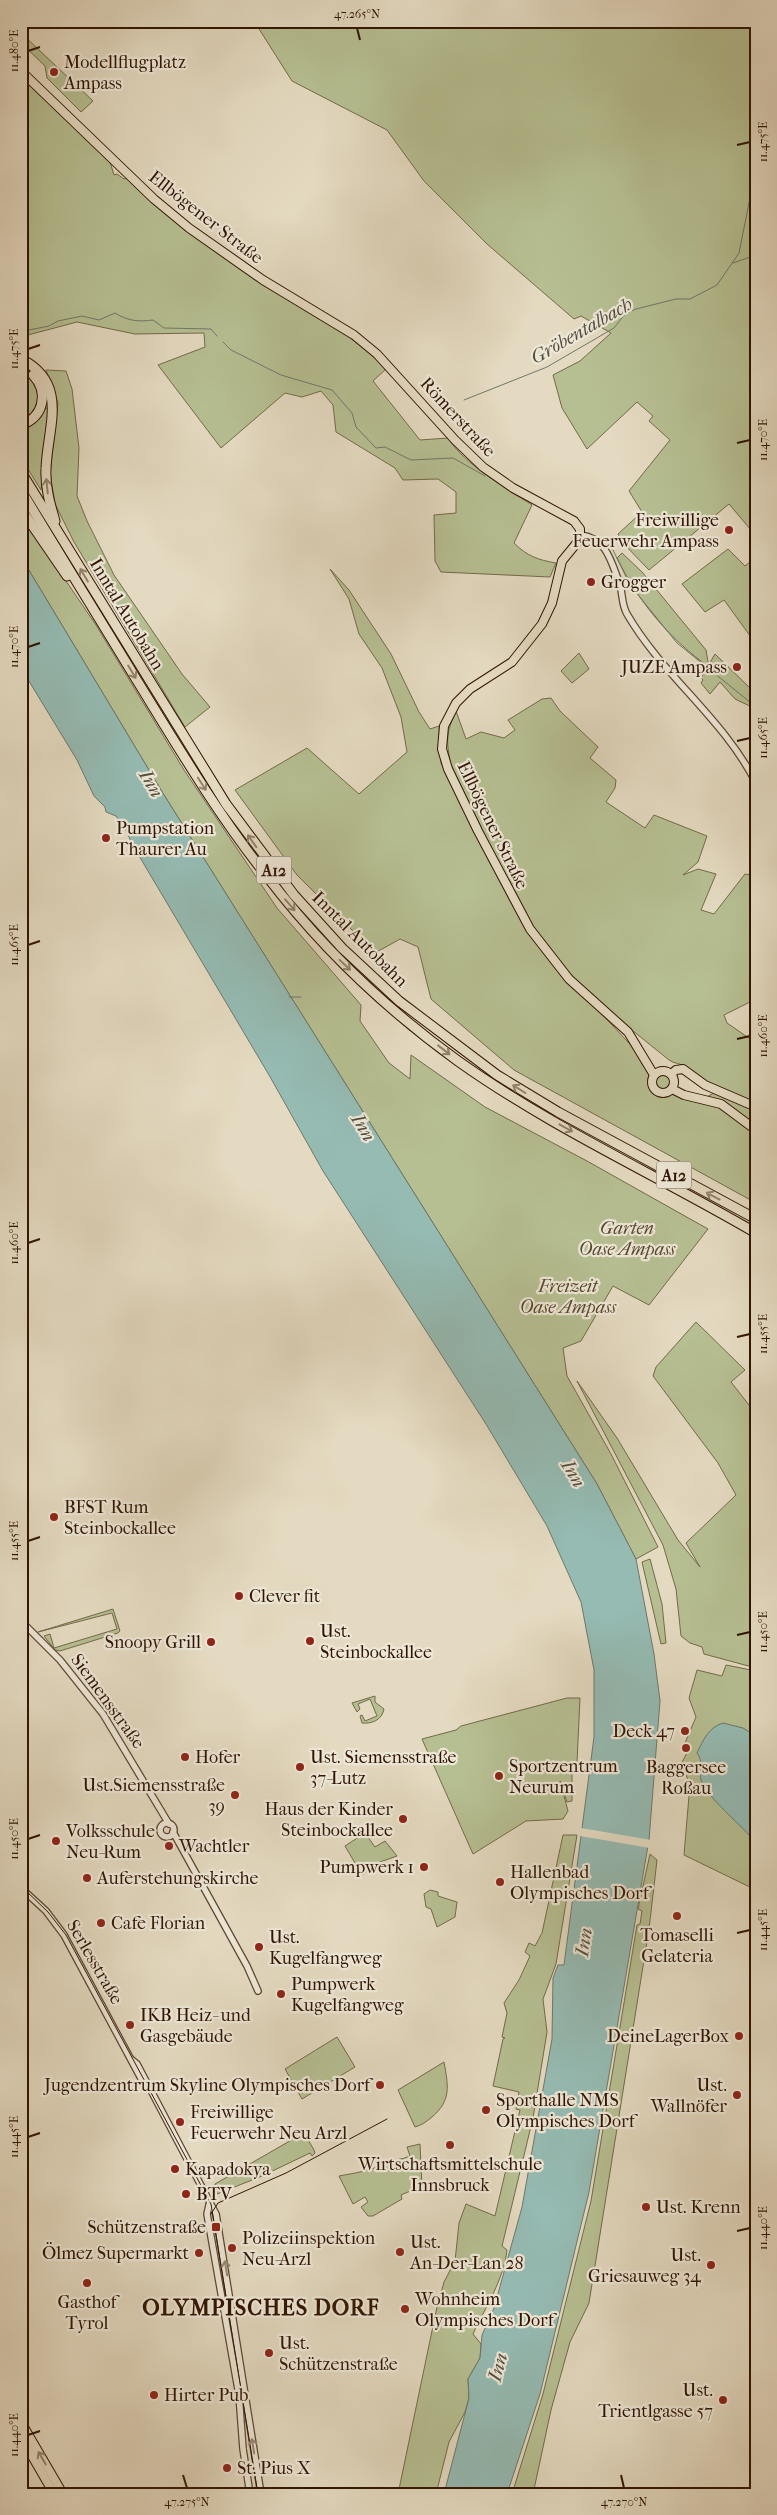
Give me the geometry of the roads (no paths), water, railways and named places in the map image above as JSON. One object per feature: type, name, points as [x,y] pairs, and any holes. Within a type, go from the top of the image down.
[{"type":"highway","points":[[21,359],[40,374],[48,386],[52,400],[53,418],[47,457],[46,482],[49,501],[59,534]]},
{"type":"highway","points":[[21,366],[37,379],[43,396],[40,410],[35,417],[21,425]]},
{"type":"highway","name":"Inntal Autobahn","points":[[21,472],[200,764],[255,845],[327,933],[413,1013],[496,1075],[558,1112],[756,1219]]},
{"type":"highway","name":"Inntal Autobahn","points":[[21,490],[175,743],[265,875],[334,954],[405,1020],[457,1060],[524,1104],[756,1233]]},
{"type":"highway","points":[[21,509],[73,585],[90,602]]},
{"type":"highway","points":[[740,1224],[756,1238]]},
{"type":"main road","name":"Ellbögener Straße","points":[[21,71],[120,169],[189,228],[263,280],[354,336],[389,365]]},
{"type":"main road","name":"Römerstraße","points":[[389,365],[455,440],[483,467],[513,488],[570,518],[579,527],[581,535]]},
{"type":"main road","name":"Ellbögener Straße","points":[[581,535],[579,542],[562,561],[547,616],[520,654],[503,670],[466,692],[452,710],[444,726],[443,754],[448,769],[478,831],[530,929],[569,979],[628,1032],[654,1075]]},
{"type":"main road","points":[[671,1074],[676,1070],[683,1069],[705,1085],[756,1108]]},
{"type":"main road","points":[[662,1071],[671,1074],[675,1080],[672,1089],[663,1094],[656,1091],[652,1084],[654,1075],[662,1071]]},
{"type":"main road","points":[[672,1089],[684,1095],[720,1104],[756,1130]]},
{"type":"main road","points":[[21,2422],[63,2494]]},
{"type":"main road","points":[[21,2437],[54,2494]]},
{"type":"street","name":"Römerstraße","points":[[581,535],[590,537],[604,546],[620,585],[626,613],[686,691],[730,740],[756,783]]},
{"type":"street","name":"Siemensstraße","points":[[21,1620],[60,1660],[97,1706],[160,1807],[166,1824]]},
{"type":"street","points":[[183,1849],[161,1832],[166,1824],[172,1826],[173,1832],[183,1849],[247,1966],[258,1991]]},
{"type":"street","points":[[168,1837],[173,1832]]},
{"type":"street","name":"Serlesstraße","points":[[21,1888],[60,1929],[210,2205]]},
{"type":"street","points":[[210,2205],[207,2214],[239,2395],[243,2449],[250,2494]]},
{"type":"street","points":[[210,2205],[216,2214],[218,2222],[261,2494]]},
{"type":"water","name":"Inn","points":[[21,557],[164,795],[597,1484],[636,1559],[654,1654],[660,1701],[649,1840],[589,2192],[540,2394],[507,2494],[444,2494],[469,2398],[468,2379],[480,2358],[482,2335],[494,2308],[522,2207],[552,2039],[553,1978],[558,1965],[564,1965],[594,1737],[594,1670],[581,1602],[547,1526],[486,1424],[323,1171],[269,1075],[132,844],[126,830],[116,816],[106,812],[105,807],[94,796],[77,760],[21,668]]},
{"type":"water","name":"Baggersee Roßau","points":[[723,1723],[743,1728],[756,1736],[756,1843],[710,1795],[701,1780],[701,1763],[697,1753],[710,1731]]},
{"type":"waterway","name":"Gröbentalbach","points":[[464,400],[547,367],[614,328],[625,314],[636,309],[676,299],[690,299],[717,285],[739,253],[756,168]]},
{"type":"waterway","name":"Gröbentalbach","points":[[733,263],[756,255]]},
{"type":"waterway","points":[[21,326],[29,330],[82,316],[99,320],[115,313],[133,320],[153,320],[164,328],[211,329],[217,336]]},
{"type":"waterway","points":[[223,342],[231,350],[281,375],[332,390],[352,413],[356,427],[376,448],[385,447],[411,460],[453,458],[485,476]]},
{"type":"waterway","points":[[613,550],[630,585],[677,643],[756,707]]},
{"type":"waterway","points":[[289,997],[301,997]]},
{"type":"tram line","points":[[21,1886],[48,1912],[66,1935],[211,2204],[258,2494]]},
{"type":"tram line","points":[[211,2214],[218,2203],[286,2173],[387,2119]]},
{"type":"place","name":"Modellflugplatz Ampass","points":[[54,72]]},
{"type":"place","name":"Freiwillige Feuerwehr Ampass","points":[[729,530]]},
{"type":"place","name":"Grogger","points":[[591,582]]},
{"type":"place","name":"JUZE Ampass","points":[[737,667]]},
{"type":"place","name":"Pumpstation Thaurer Au","points":[[106,838]]},
{"type":"place","name":"BFST Rum Steinbockallee","points":[[54,1517]]},
{"type":"place","name":"Clever fit","points":[[239,1596]]},
{"type":"place","name":"Ust. Steinbockallee","points":[[310,1641]]},
{"type":"place","name":"Snoopy Grill","points":[[211,1642]]},
{"type":"place","name":"Deck 47","points":[[685,1731]]},
{"type":"place","name":"Baggersee Roßau","points":[[686,1748]]},
{"type":"place","name":"Hofer","points":[[185,1757]]},
{"type":"place","name":"Ust. Siemensstraße 37-Lutz","points":[[300,1767]]},
{"type":"place","name":"Sportzentrum Neurum","points":[[499,1776]]},
{"type":"place","name":"Ust.Siemensstraße 39","points":[[235,1795]]},
{"type":"place","name":"Haus der Kinder Steinbockallee","points":[[403,1819]]},
{"type":"place","name":"Volksschule Neu-Rum","points":[[56,1841]]},
{"type":"place","name":"Wachtler","points":[[169,1846]]},
{"type":"place","name":"Pumpwerk 1","points":[[424,1867]]},
{"type":"place","name":"Auferstehungskirche","points":[[87,1878]]},
{"type":"place","name":"Hallenbad Olympisches Dorf","points":[[500,1882]]},
{"type":"place","name":"Tomaselli Gelateria","points":[[677,1916]]},
{"type":"place","name":"Cafe Florian","points":[[101,1923]]},
{"type":"place","name":"Ust. Kugelfangweg","points":[[259,1947]]},
{"type":"place","name":"Pumpwerk Kugelfangweg","points":[[281,1994]]},
{"type":"place","name":"IKB Heiz- und Gasgebäude","points":[[130,2025]]},
{"type":"place","name":"DeineLagerBox","points":[[739,2036]]},
{"type":"place","name":"Jugendzentrum Skyline Olympisches Dorf","points":[[380,2085]]},
{"type":"place","name":"Ust. Wallnöfer","points":[[737,2095]]},
{"type":"place","name":"Sporthalle NMS Olympisches Dorf","points":[[486,2110]]},
{"type":"place","name":"Freiwillige Feuerwehr Neu Arzl","points":[[180,2122]]},
{"type":"place","name":"Wirtschaftsmittelschule Innsbruck","points":[[450,2145]]},
{"type":"place","name":"Kapadokya","points":[[175,2169]]},
{"type":"place","name":"BTV","points":[[186,2194]]},
{"type":"place","name":"Ust. Krenn","points":[[646,2207]]},
{"type":"place","name":"Schützenstraße","points":[[216,2227]]},
{"type":"place","name":"Polizeiinspektion Neu-Arzl","points":[[232,2248]]},
{"type":"place","name":"Ust. An-Der-Lan 28","points":[[400,2252]]},
{"type":"place","name":"Ölmez Supermarkt","points":[[199,2253]]},
{"type":"place","name":"Ust. Griesauweg 34","points":[[711,2265]]},
{"type":"place","name":"Gasthof Tyrol","points":[[87,2283]]},
{"type":"place","name":"Wohnheim Olympisches Dorf","points":[[405,2309]]},
{"type":"place","name":"Ust. Schützenstraße","points":[[269,2353]]},
{"type":"place","name":"Hirter Pub","points":[[154,2395]]},
{"type":"place","name":"Ust. Trientlgasse 57","points":[[723,2400]]},
{"type":"place","name":"St. Pius X","points":[[227,2468]]},
{"type":"district","name":"OLYMPISCHES DORF","points":[[261,2307]]},
{"type":"park label","name":"Garten Oase Ampass","points":[[627,1238]]},
{"type":"park label","name":"Freizeit Oase Ampass","points":[[568,1296]]}]
